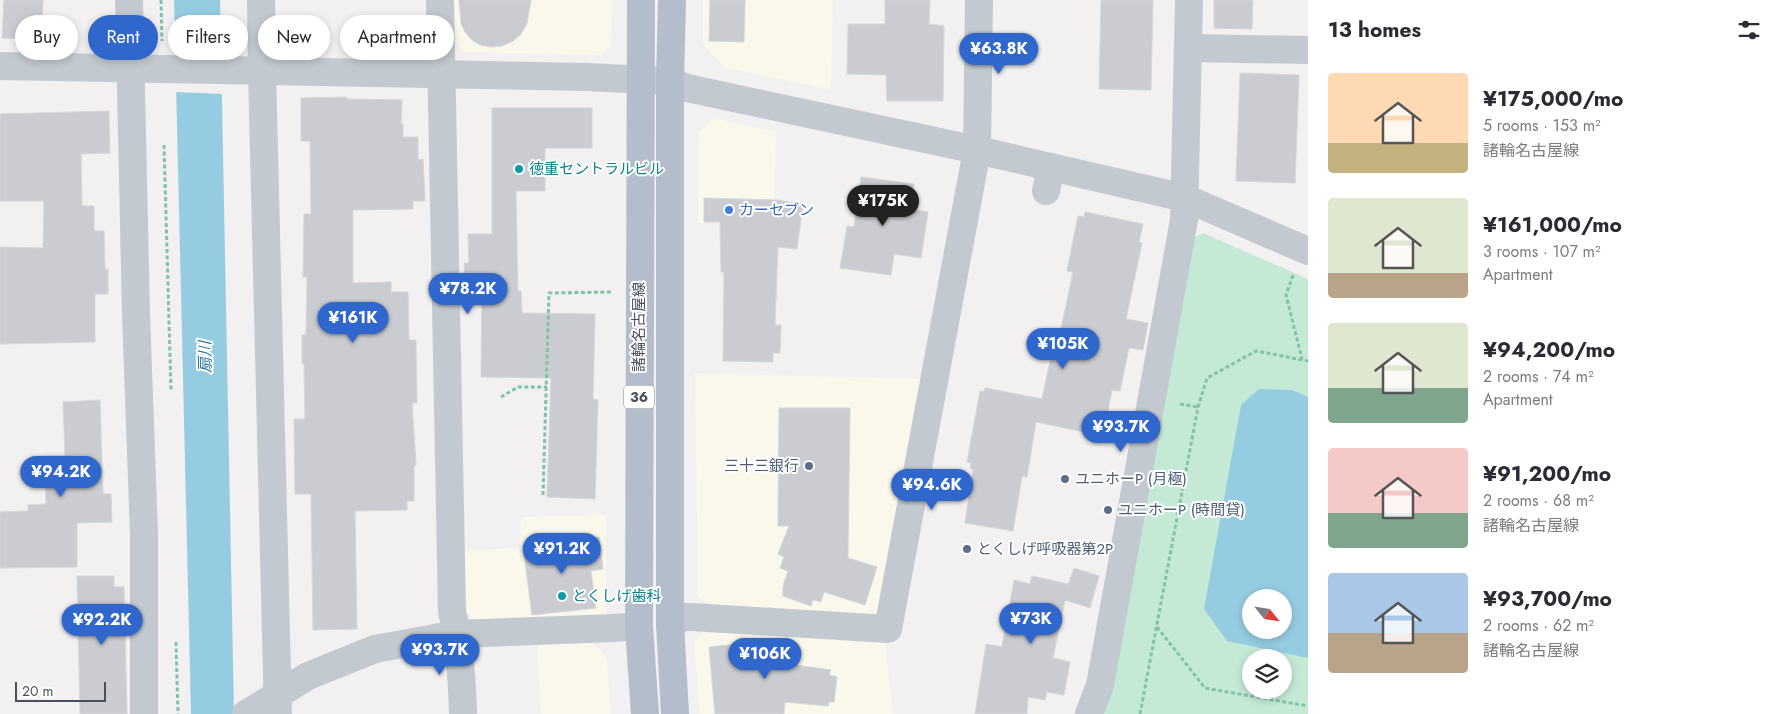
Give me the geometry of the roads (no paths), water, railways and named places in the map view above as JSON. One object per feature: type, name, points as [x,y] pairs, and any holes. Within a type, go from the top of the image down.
[{"type":"main road","name":"諸輪名古屋線","points":[[641,0],[639,626],[645,714]]},
{"type":"main road","name":"諸輪名古屋線","points":[[672,0],[670,81],[670,624],[675,714]]},
{"type":"street","points":[[129,0],[136,314],[144,534],[144,714]]},
{"type":"street","points":[[261,0],[278,704]]},
{"type":"street","points":[[440,0],[457,537],[452,611],[461,663],[463,714]]},
{"type":"street","points":[[670,624],[684,617],[692,617],[888,629],[909,555],[977,150],[979,0]]},
{"type":"street","points":[[1089,714],[1100,685],[1123,525],[1182,237],[1185,198],[1189,0]]},
{"type":"street","points":[[1189,48],[1308,50]]},
{"type":"street","points":[[0,66],[131,69],[165,56],[228,71],[442,74],[670,81],[687,88],[977,150],[1048,179],[1185,198],[1301,262]]},
{"type":"street","points":[[246,714],[278,704],[308,676],[375,649],[457,634],[606,629],[639,626]]},
{"type":"water","points":[[174,0],[220,0],[220,15],[174,15]]},
{"type":"water","name":"扇川","points":[[175,60],[221,60],[234,714],[191,714]]},
{"type":"water","points":[[1259,389],[1292,390],[1308,397],[1308,658],[1292,655],[1292,649],[1265,649],[1227,641],[1204,609],[1241,405]]},
{"type":"place","name":"徳重セントラルビル","points":[[519,169]]},
{"type":"place","name":"カーセブン","points":[[729,210]]},
{"type":"place","name":"三十三銀行","points":[[809,466]]},
{"type":"place","name":"ユニホーP (月極)","points":[[1065,479]]},
{"type":"place","name":"ユニホーP (時間貸)","points":[[1108,510]]},
{"type":"place","name":"とくしげ呼吸器第2P","points":[[967,549]]},
{"type":"place","name":"とくしげ歯科","points":[[562,596]]}]
